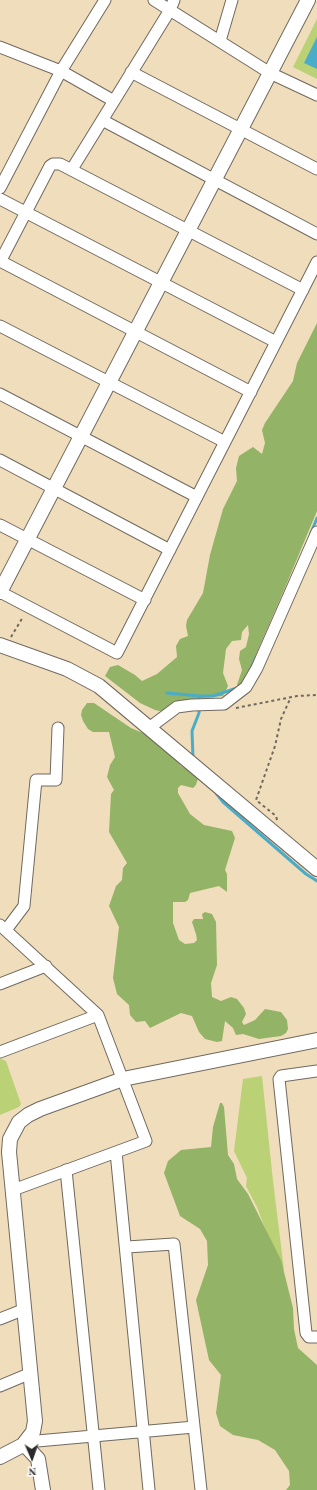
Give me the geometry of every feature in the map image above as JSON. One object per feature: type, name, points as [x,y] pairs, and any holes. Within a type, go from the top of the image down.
[{"type":"street","points":[[0,188],[61,71],[105,0]]},
{"type":"street","points":[[154,0],[172,5],[220,41],[270,73],[317,95]]},
{"type":"street","points":[[220,41],[232,0]]},
{"type":"street","points":[[306,1],[0,592],[117,653],[317,262]]},
{"type":"street","points":[[72,169],[172,5]]},
{"type":"street","points":[[0,47],[61,71],[114,101]]},
{"type":"street","points":[[131,72],[317,169]]},
{"type":"street","points":[[102,120],[317,234]]},
{"type":"street","points":[[251,392],[0,262],[50,166],[53,164],[60,164],[303,290]]},
{"type":"street","points":[[0,199],[276,342]]},
{"type":"street","points":[[0,326],[225,442]]},
{"type":"street","points":[[0,394],[197,497]]},
{"type":"street","points":[[0,460],[170,550]]},
{"type":"street","points":[[0,525],[145,600]]},
{"type":"street","points":[[149,728],[183,705],[224,704],[246,687],[257,668],[317,532]]},
{"type":"street","points":[[5,642],[77,673],[110,694],[317,869]]},
{"type":"street","points":[[13,1190],[146,1141],[98,1015],[3,927],[24,906],[36,780],[56,780],[58,728]]},
{"type":"street","points":[[0,984],[46,966]]},
{"type":"street","points":[[0,1052],[98,1015]]},
{"type":"street","points":[[0,1457],[13,1452],[25,1443],[32,1432],[35,1421],[32,1373],[9,1145],[12,1133],[19,1122],[28,1115],[40,1109],[122,1079],[317,1040]]},
{"type":"street","points":[[317,1071],[281,1076],[279,1079],[306,1333],[309,1337],[317,1337]]},
{"type":"street","points":[[116,1152],[127,1247],[149,1490]]},
{"type":"street","points":[[66,1170],[99,1490]]},
{"type":"street","points":[[127,1247],[174,1244],[201,1490]]},
{"type":"street","points":[[0,1319],[25,1309]]},
{"type":"street","points":[[0,1386],[32,1373]]},
{"type":"street","points":[[25,1443],[194,1427]]},
{"type":"street","points":[[25,1443],[35,1455],[39,1463],[43,1490]]},
{"type":"path","points":[[5,642],[27,611]]},
{"type":"path","points":[[224,704],[237,708],[243,708],[291,697],[317,695]]},
{"type":"path","points":[[277,821],[276,816],[256,800],[275,746],[281,720],[291,697]]},
{"type":"green space","points":[[317,19],[317,79],[293,67]]},
{"type":"green space","points":[[317,323],[317,511],[284,590],[244,682],[239,687],[237,685],[242,670],[239,659],[240,651],[246,647],[249,634],[248,625],[242,632],[241,640],[232,641],[226,649],[223,673],[228,686],[223,696],[184,700],[164,712],[155,710],[140,703],[105,676],[110,667],[118,665],[142,681],[157,674],[177,657],[176,646],[180,639],[188,636],[186,626],[187,620],[203,593],[210,555],[223,509],[237,481],[236,468],[239,456],[253,447],[262,454],[265,443],[262,430],[265,423],[293,381],[297,363]]},
{"type":"green space","points":[[87,703],[94,703],[131,728],[150,736],[173,756],[181,766],[199,775],[196,785],[193,788],[181,785],[178,788],[178,793],[190,814],[204,825],[232,831],[235,838],[225,870],[227,874],[227,892],[219,886],[190,893],[188,900],[185,902],[173,902],[173,923],[179,940],[185,944],[194,943],[197,940],[192,922],[194,919],[203,919],[202,914],[205,912],[212,914],[216,922],[217,965],[211,983],[212,997],[221,1001],[231,997],[237,999],[244,1008],[246,1014],[242,1022],[244,1025],[255,1020],[265,1009],[281,1012],[287,1020],[288,1029],[286,1033],[281,1036],[259,1039],[243,1034],[236,1035],[233,1028],[225,1021],[222,1041],[217,1042],[205,1039],[199,1032],[192,1016],[181,1013],[150,1028],[145,1021],[136,1022],[130,1015],[129,1005],[117,994],[113,978],[119,927],[109,906],[116,886],[122,880],[123,868],[127,863],[109,832],[111,794],[114,790],[107,777],[110,765],[115,757],[109,732],[93,732],[88,729],[81,715],[82,710]]},
{"type":"green space","points":[[0,1058],[6,1061],[21,1104],[19,1107],[0,1115]]},
{"type":"green space","points":[[262,1076],[284,1270],[279,1266],[257,1207],[246,1186],[247,1178],[234,1151],[243,1079]]},
{"type":"green space","points":[[220,1103],[222,1103],[224,1107],[228,1155],[234,1164],[237,1179],[248,1194],[281,1260],[293,1308],[294,1329],[298,1348],[317,1365],[317,1490],[286,1490],[290,1485],[289,1471],[275,1450],[258,1440],[233,1435],[220,1426],[216,1413],[221,1375],[209,1360],[196,1300],[208,1265],[207,1241],[200,1229],[180,1216],[164,1173],[168,1161],[181,1150],[211,1147],[213,1127]]},
{"type":"water","points":[[317,37],[317,69],[304,63]]},
{"type":"waterway","points":[[311,533],[317,518]]},
{"type":"waterway","points":[[251,668],[256,657]]},
{"type":"waterway","points":[[199,696],[213,696],[237,688]]},
{"type":"waterway","points":[[167,693],[199,696],[199,713],[192,731],[193,758]]},
{"type":"waterway","points":[[216,793],[223,802],[306,874],[317,881]]}]
